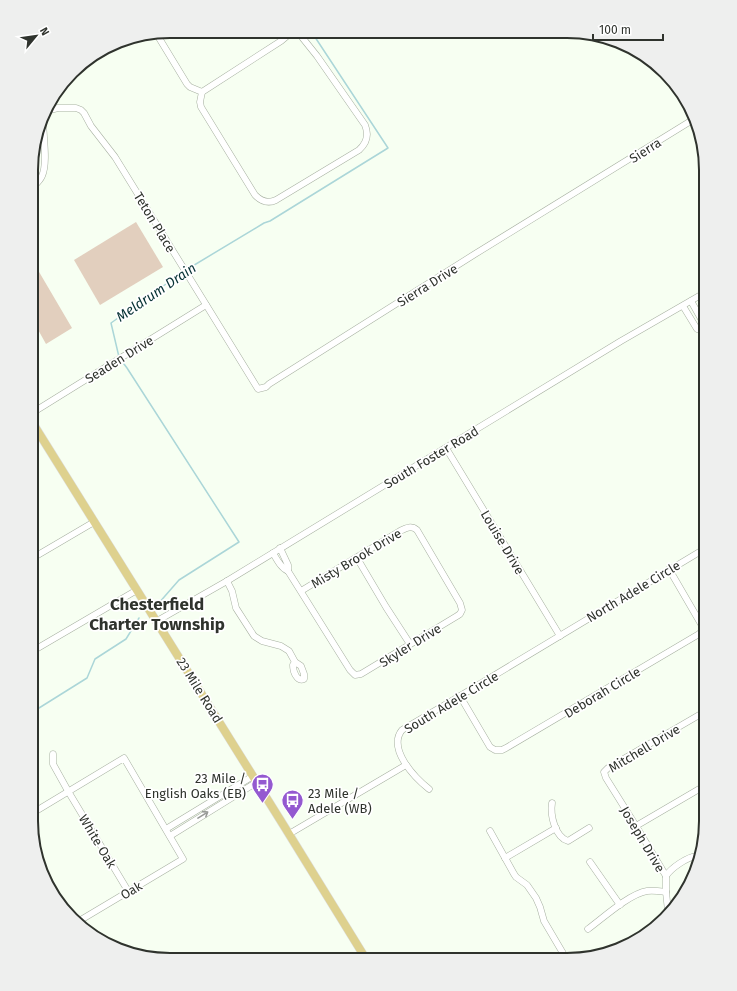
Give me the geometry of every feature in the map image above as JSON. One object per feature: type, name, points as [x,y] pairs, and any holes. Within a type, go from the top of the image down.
[{"type":"main road","name":"23 Mile Road","points":[[38,432],[289,834],[360,953]]},
{"type":"street","points":[[285,38],[202,92],[200,102],[255,195],[267,202],[273,202],[359,150],[363,147],[368,136],[364,125],[317,56],[303,38]]},
{"type":"street","points":[[159,39],[187,84],[190,87],[202,92]]},
{"type":"street","name":"Teton Place","points":[[53,109],[76,108],[84,113],[91,126],[115,157],[258,389]]},
{"type":"street","name":"Sierra","points":[[595,181],[689,122]]},
{"type":"street","points":[[38,182],[43,175],[45,166],[44,134]]},
{"type":"street","name":"Sierra Drive","points":[[258,389],[266,387],[475,254],[595,181]]},
{"type":"street","name":"South Foster Road","points":[[157,621],[227,581],[614,345],[699,296]]},
{"type":"street","points":[[691,301],[699,315]]},
{"type":"street","name":"Seaden Drive","points":[[38,409],[206,305]]},
{"type":"street","points":[[683,306],[697,329],[699,330]]},
{"type":"street","name":"Louise Drive","points":[[446,448],[560,636]]},
{"type":"street","points":[[38,555],[94,522]]},
{"type":"street","name":"Misty Brook Drive","points":[[301,591],[409,527],[417,530],[460,603],[462,610]]},
{"type":"street","points":[[280,548],[288,565],[288,572]]},
{"type":"street","name":"North Adele Circle","points":[[560,636],[699,552]]},
{"type":"street","points":[[273,553],[280,566],[288,572],[301,591]]},
{"type":"street","points":[[357,558],[410,644]]},
{"type":"street","name":"Deborah Circle","points":[[669,569],[699,619]]},
{"type":"street","points":[[227,581],[232,591],[236,608],[254,636],[262,641],[285,649],[291,654],[295,662],[301,666],[304,679]]},
{"type":"street","points":[[38,648],[137,590]]},
{"type":"street","name":"Skyler Drive","points":[[301,591],[350,670],[355,675],[361,674],[457,616],[462,610]]},
{"type":"street","name":"Deborah Circle","points":[[460,696],[490,747],[495,750],[502,750],[699,635]]},
{"type":"street","name":"South Adele Circle","points":[[428,789],[417,780],[406,765],[399,751],[397,742],[398,734],[402,730],[560,636]]},
{"type":"street","name":"Mitchell Drive","points":[[604,772],[608,768],[699,715]]},
{"type":"street","name":"White Oak","points":[[53,754],[53,764],[128,891]]},
{"type":"street","points":[[38,810],[124,758],[170,836],[255,779]]},
{"type":"street","points":[[289,834],[406,765]]},
{"type":"street","name":"Joseph Drive","points":[[604,772],[606,778],[666,876],[668,906]]},
{"type":"street","points":[[166,829],[255,779]]},
{"type":"street","points":[[636,826],[699,789]]},
{"type":"street","points":[[552,803],[552,811],[556,828],[561,837],[568,841],[589,828]]},
{"type":"street","points":[[505,858],[556,828]]},
{"type":"street","points":[[490,832],[516,877],[526,885],[536,898],[544,921],[563,953]]},
{"type":"street","name":"Oak","points":[[82,919],[183,859],[170,836]]},
{"type":"street","points":[[666,876],[676,866],[694,857]]},
{"type":"street","points":[[590,862],[620,905]]},
{"type":"street","points":[[588,929],[632,896],[642,892],[666,892]]},
{"type":"shaded area","points":[[136,222],[163,267],[100,305],[74,260]]},
{"type":"shaded area","points":[[38,270],[72,328],[46,344],[38,330]]},
{"type":"waterway","name":"Meldrum Drain","points":[[186,270],[264,223],[270,221],[388,148],[316,38]]},
{"type":"waterway","name":"Meldrum Drain","points":[[119,357],[111,323],[183,272]]},
{"type":"waterway","name":"Meldrum Drain","points":[[121,360],[239,542],[179,580],[158,604]]},
{"type":"waterway","name":"Meldrum Drain","points":[[38,709],[87,678],[95,659],[126,639],[139,618]]},
{"type":"place","name":"23 Mile / English Oaks (EB)","points":[[262,804]]},
{"type":"place","name":"23 Mile / Adele (WB)","points":[[293,820]]},
{"type":"district","name":"Chesterfield Charter Township","points":[[157,614]]}]
